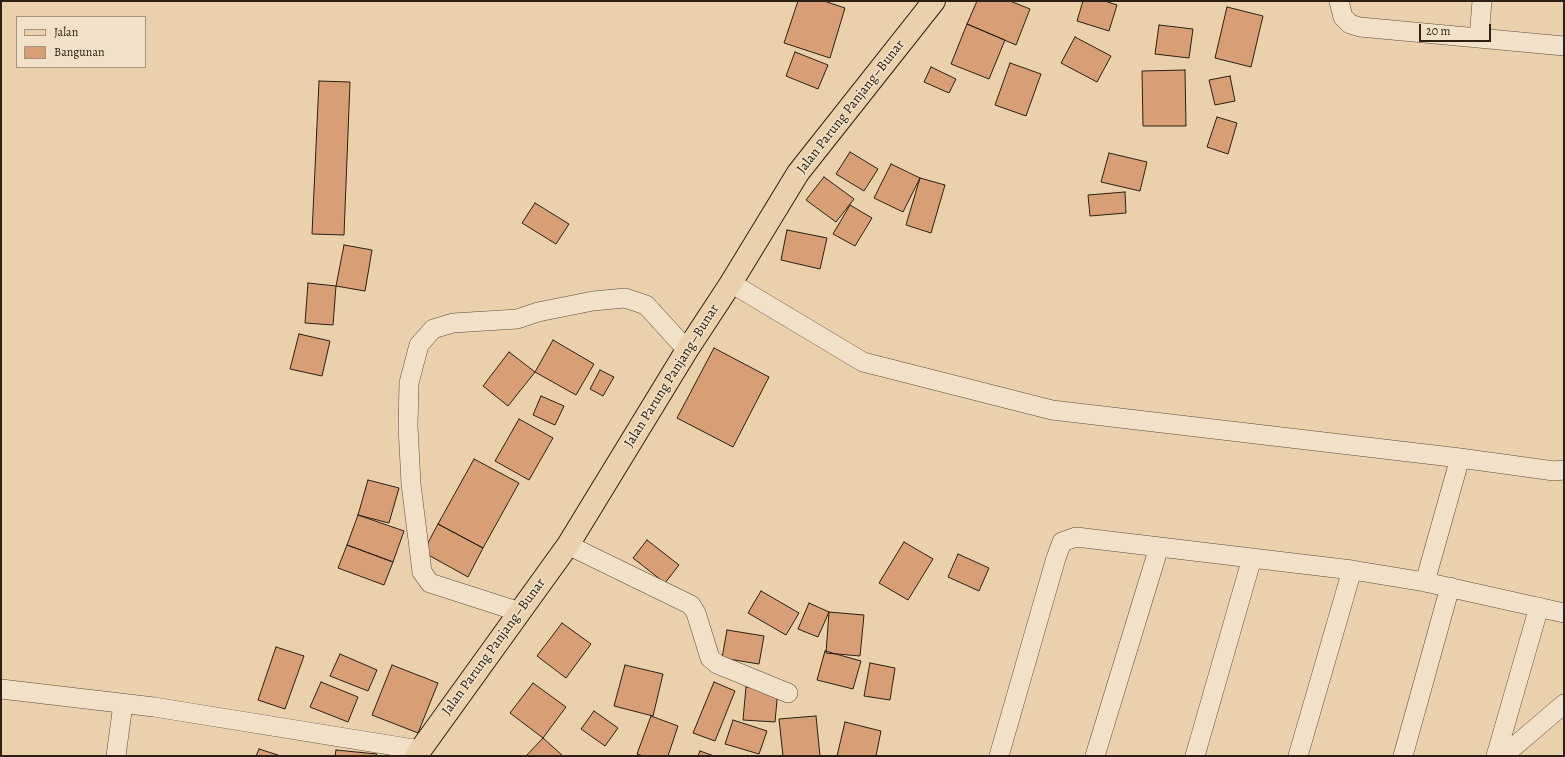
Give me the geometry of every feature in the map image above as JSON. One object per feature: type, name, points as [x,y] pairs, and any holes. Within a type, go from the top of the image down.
[{"type":"main road","name":"Jalan Parung Panjang–Bunar","points":[[418,753],[568,545],[687,350],[731,283],[798,174],[934,1]]},
{"type":"street","points":[[1339,1],[1343,17],[1350,24],[1360,27],[1564,46]]},
{"type":"street","points":[[1479,38],[1482,1]]},
{"type":"street","points":[[731,283],[863,362],[1052,410],[1460,458],[1554,471],[1564,470]]},
{"type":"street","points":[[520,612],[430,583],[422,572],[411,484],[408,426],[409,383],[419,345],[433,329],[453,323],[517,319],[563,306],[625,298],[646,305],[687,350]]},
{"type":"street","points":[[1425,582],[1460,458]]},
{"type":"street","points":[[999,756],[1056,558],[1062,542],[1076,537],[1352,570],[1425,582],[1564,613]]},
{"type":"street","points":[[568,545],[691,605],[696,613],[710,658],[717,664],[788,693]]},
{"type":"street","points":[[1096,756],[1159,547]]},
{"type":"street","points":[[1195,756],[1252,558]]},
{"type":"street","points":[[1298,756],[1352,570]]},
{"type":"street","points":[[1403,756],[1450,588]]},
{"type":"street","points":[[1496,756],[1539,607]]},
{"type":"street","points":[[1,689],[123,704],[275,726],[418,753]]},
{"type":"street","points":[[116,756],[123,704]]},
{"type":"street","points":[[1503,756],[1564,704]]},
{"type":"building","points":[[798,1],[824,1],[845,8],[830,58],[784,43]]},
{"type":"building","points":[[977,1],[1010,1],[1030,9],[1016,45],[967,24]]},
{"type":"building","points":[[1083,1],[1105,1],[1117,5],[1109,31],[1077,21]]},
{"type":"building","points":[[1227,7],[1263,16],[1251,67],[1215,58]]},
{"type":"building","points":[[967,24],[1005,40],[989,79],[951,64]]},
{"type":"building","points":[[1159,25],[1193,29],[1189,58],[1155,54]]},
{"type":"building","points":[[1075,37],[1111,56],[1097,82],[1061,63]]},
{"type":"building","points":[[795,52],[828,65],[818,89],[786,76]]},
{"type":"building","points":[[1010,63],[1041,74],[1026,116],[995,105]]},
{"type":"building","points":[[931,67],[956,79],[949,93],[924,82]]},
{"type":"building","points":[[1185,70],[1186,126],[1143,126],[1142,71]]},
{"type":"building","points":[[1230,76],[1235,101],[1215,105],[1209,80]]},
{"type":"building","points":[[319,81],[350,82],[344,235],[312,234]]},
{"type":"building","points":[[1217,117],[1237,123],[1228,154],[1207,147]]},
{"type":"building","points":[[850,152],[878,169],[864,191],[836,174]]},
{"type":"building","points":[[1109,153],[1147,162],[1140,191],[1101,182]]},
{"type":"building","points":[[891,164],[920,178],[903,212],[874,198]]},
{"type":"building","points":[[824,177],[854,199],[836,222],[806,200]]},
{"type":"building","points":[[920,178],[945,185],[931,233],[906,225]]},
{"type":"building","points":[[1125,192],[1126,213],[1090,216],[1088,195]]},
{"type":"building","points":[[535,203],[569,224],[556,244],[522,223]]},
{"type":"building","points":[[850,205],[872,218],[855,246],[833,234]]},
{"type":"building","points":[[787,230],[827,238],[820,269],[781,260]]},
{"type":"building","points":[[344,245],[372,250],[365,291],[336,286]]},
{"type":"building","points":[[308,283],[336,286],[333,325],[305,323]]},
{"type":"building","points":[[299,334],[330,341],[322,376],[290,369]]},
{"type":"building","points":[[553,340],[594,364],[576,395],[535,372]]},
{"type":"building","points":[[714,348],[769,377],[733,447],[677,418]]},
{"type":"building","points":[[509,352],[535,372],[508,406],[483,386]]},
{"type":"building","points":[[600,370],[614,377],[603,396],[590,389]]},
{"type":"building","points":[[541,396],[564,406],[555,425],[533,415]]},
{"type":"building","points":[[519,419],[553,438],[529,480],[495,461]]},
{"type":"building","points":[[474,459],[519,483],[483,548],[438,524]]},
{"type":"building","points":[[368,480],[399,488],[389,523],[358,515]]},
{"type":"building","points":[[358,515],[404,531],[393,562],[347,545]]},
{"type":"building","points":[[438,524],[483,548],[468,577],[423,552]]},
{"type":"building","points":[[647,540],[679,565],[665,583],[633,558]]},
{"type":"building","points":[[904,542],[933,559],[908,600],[879,583]]},
{"type":"building","points":[[347,545],[393,562],[384,585],[338,568]]},
{"type":"building","points":[[958,554],[989,568],[979,591],[948,577]]},
{"type":"building","points":[[761,591],[799,613],[786,635],[748,613]]},
{"type":"building","points":[[809,603],[829,612],[818,637],[798,629]]},
{"type":"building","points":[[829,612],[864,615],[860,656],[826,653]]},
{"type":"building","points":[[562,623],[591,644],[566,678],[537,656]]},
{"type":"building","points":[[727,630],[764,636],[759,664],[722,658]]},
{"type":"building","points":[[276,647],[304,656],[285,709],[258,700]]},
{"type":"building","points":[[825,651],[861,661],[853,689],[817,680]]},
{"type":"building","points":[[340,654],[377,670],[368,691],[330,676]]},
{"type":"building","points":[[870,663],[895,668],[890,700],[864,696]]},
{"type":"building","points":[[392,665],[438,683],[418,733],[372,715]]},
{"type":"building","points":[[625,665],[663,674],[653,716],[614,706]]},
{"type":"building","points":[[321,682],[358,697],[348,722],[310,707]]},
{"type":"building","points":[[714,682],[735,691],[715,741],[693,733]]},
{"type":"building","points":[[533,683],[566,707],[543,738],[510,713]]},
{"type":"building","points":[[746,687],[778,689],[775,722],[743,720]]},
{"type":"building","points":[[594,711],[618,728],[605,746],[581,729]]},
{"type":"building","points":[[651,716],[678,726],[668,756],[643,756],[637,754]]},
{"type":"building","points":[[816,716],[820,756],[783,756],[779,719]]},
{"type":"building","points":[[733,720],[767,731],[759,754],[725,744]]},
{"type":"building","points":[[845,722],[881,731],[876,756],[837,756]]},
{"type":"building","points":[[543,738],[563,756],[526,756]]},
{"type":"building","points":[[259,749],[281,756],[256,756]]},
{"type":"building","points":[[336,750],[377,754],[376,756],[335,756]]},
{"type":"building","points":[[700,751],[714,756],[698,756]]}]
